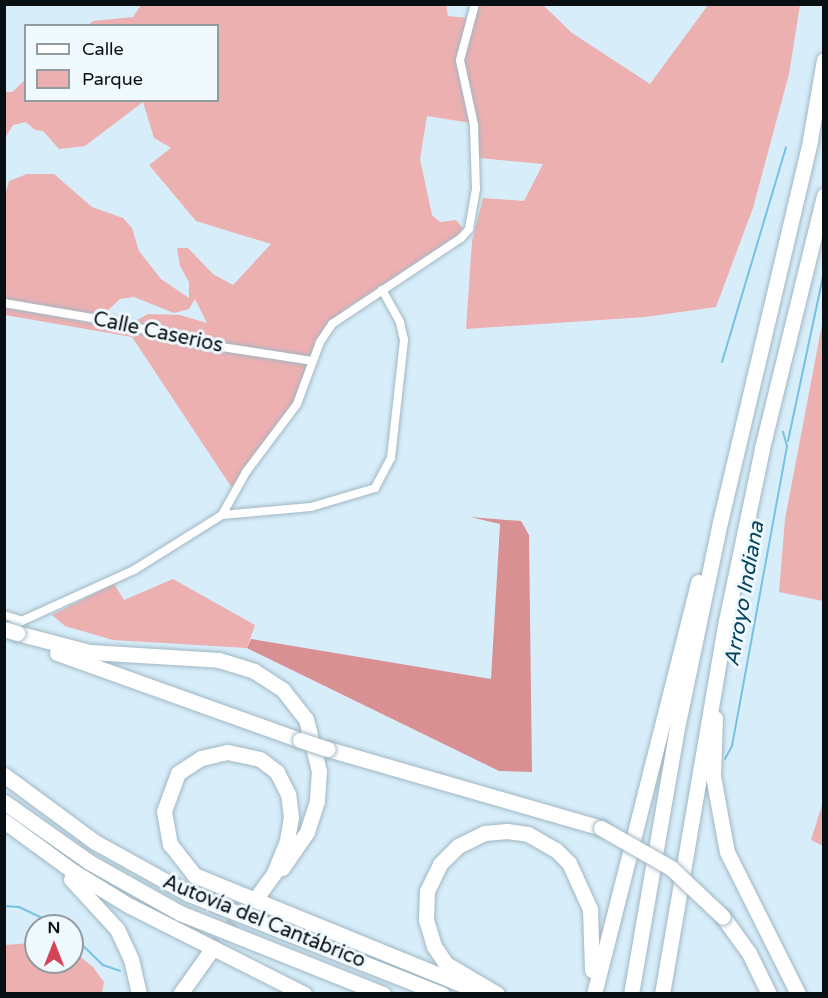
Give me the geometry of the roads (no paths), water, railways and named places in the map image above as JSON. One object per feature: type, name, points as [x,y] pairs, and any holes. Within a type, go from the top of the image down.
[{"type":"highway","points":[[594,993],[772,298],[810,140],[824,60]]},
{"type":"highway","points":[[662,993],[704,734],[762,448],[824,196]]},
{"type":"highway","points":[[631,993],[680,712],[772,298]]},
{"type":"highway","points":[[762,448],[719,680],[713,776],[719,822],[733,867],[798,993]]},
{"type":"highway","points":[[10,630],[300,740],[601,828],[671,868],[723,917],[749,953],[769,993]]},
{"type":"highway","points":[[10,630],[90,652],[219,660],[254,671],[283,690],[306,719],[319,771],[317,801],[307,832],[283,868],[274,873]]},
{"type":"highway","points":[[258,894],[274,873],[287,840],[291,817],[288,794],[277,772],[260,759],[227,752],[201,758],[178,773],[166,798],[166,834],[174,854],[194,875],[486,993]]},
{"type":"highway","name":"Autovía del Cantábrico","points":[[4,775],[95,842],[178,889],[265,927],[442,993]]},
{"type":"highway","name":"Autovía del Cantábrico","points":[[4,802],[89,862],[180,913],[383,993]]},
{"type":"highway","points":[[4,821],[130,906],[304,993]]},
{"type":"highway","points":[[4,827],[77,884],[104,911],[127,949],[139,993]]},
{"type":"highway","points":[[497,993],[446,964],[431,938],[425,909],[431,881],[452,851],[474,837],[507,831],[547,843],[563,857],[581,883],[593,927],[588,993]]},
{"type":"highway","points":[[180,993],[210,952]]},
{"type":"street","points":[[222,515],[246,472],[297,404],[312,362],[332,324],[461,238],[469,229],[476,189],[474,125],[460,60],[475,4]]},
{"type":"street","points":[[4,615],[10,630],[134,570],[222,515],[311,507],[366,492],[383,478],[395,436],[404,340],[400,322],[382,290]]},
{"type":"street","name":"Calle Caserios","points":[[4,303],[109,321],[209,345],[312,362]]},
{"type":"waterway","name":"Arroyo Indiana","points":[[722,362],[786,147]]},
{"type":"waterway","points":[[788,441],[824,271]]},
{"type":"waterway","name":"Arroyo Indiana","points":[[725,759],[732,746],[787,446],[783,432]]},
{"type":"waterway","name":"Arroyo Indiana","points":[[4,906],[19,907],[34,914]]},
{"type":"waterway","name":"Arroyo Indiana","points":[[84,947],[103,965],[120,971]]},
{"type":"tunnel","points":[[210,952],[259,894]]}]
